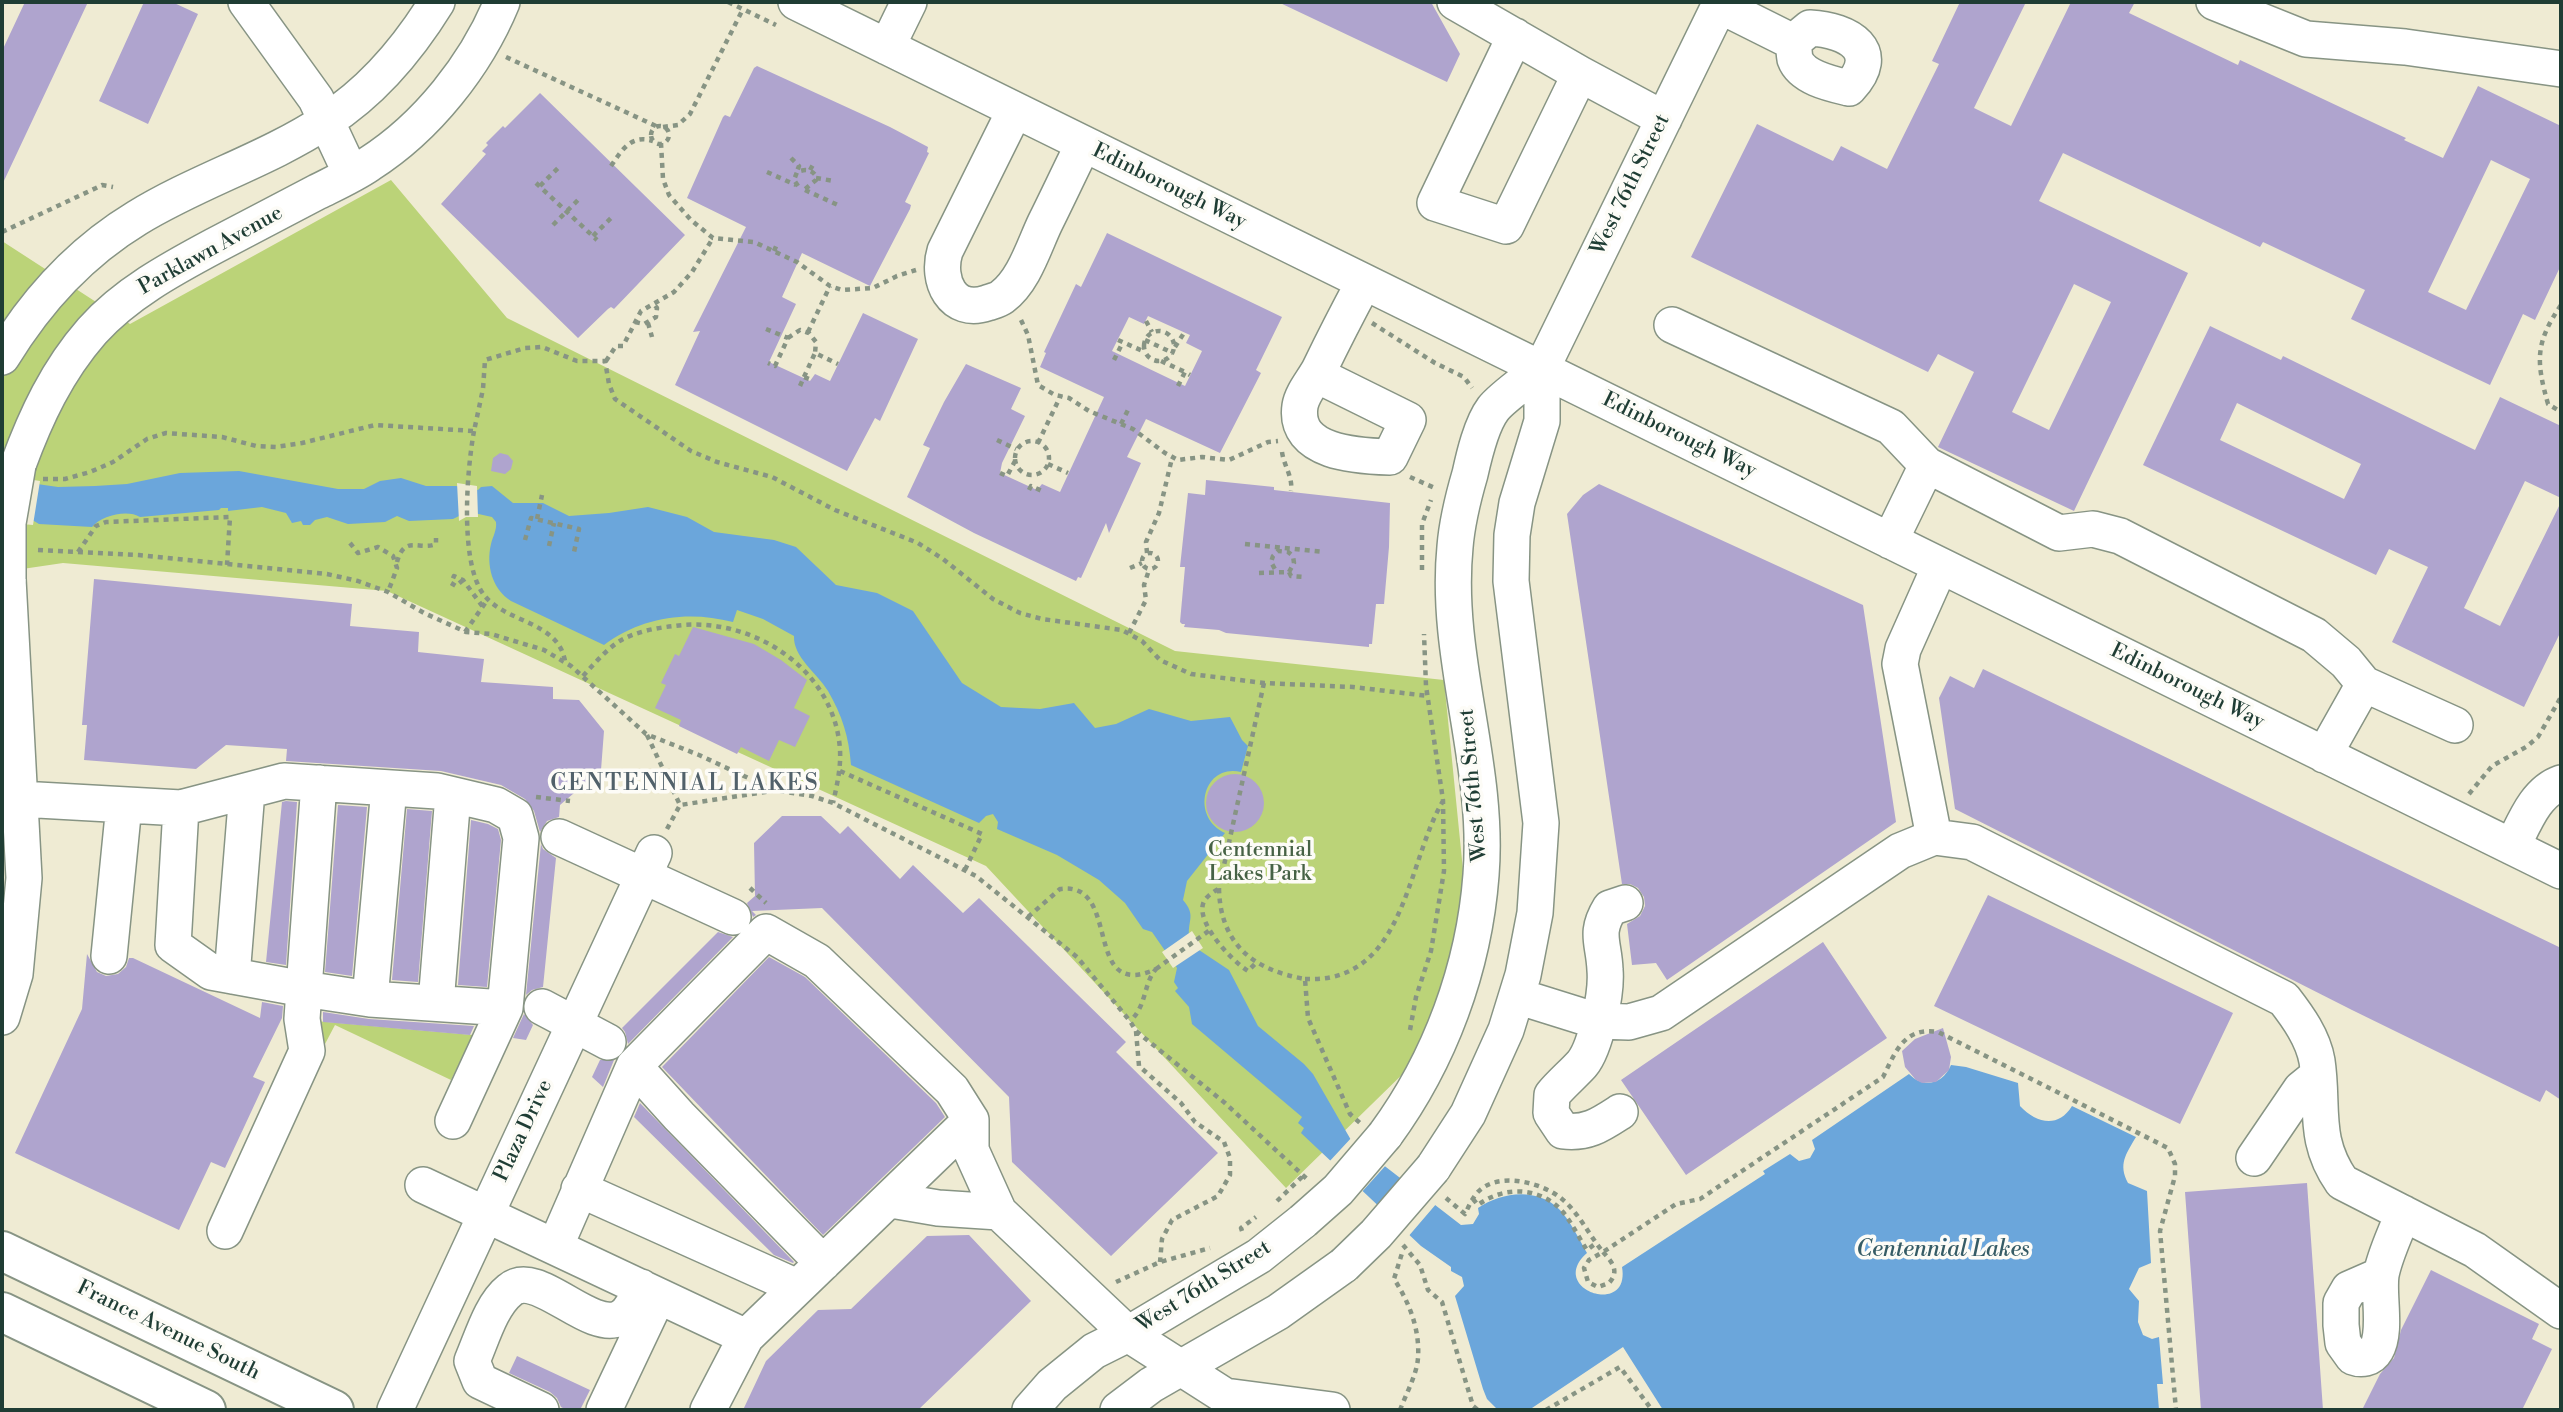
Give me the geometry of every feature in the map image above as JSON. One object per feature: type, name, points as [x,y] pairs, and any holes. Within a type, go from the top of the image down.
[{"type":"main road","name":"France Avenue South","points":[[2,1251],[334,1410]]},
{"type":"main road","points":[[2,1312],[206,1410]]},
{"type":"street","points":[[246,2],[316,99],[351,174]]},
{"type":"street","points":[[2,357],[38,303],[100,243],[138,217],[326,121],[363,93],[392,65],[437,2]]},
{"type":"street","name":"Parklawn Avenue","points":[[2,1017],[15,974],[24,878],[11,799],[8,523],[27,471],[46,398],[67,362],[94,329],[122,304],[179,265],[369,164],[400,141],[457,80],[478,50],[502,2]]},
{"type":"street","points":[[887,47],[909,2]]},
{"type":"street","points":[[1455,2],[1664,119]]},
{"type":"street","points":[[2214,2],[2306,39],[2405,47],[2561,69]]},
{"type":"street","points":[[1720,4],[1793,42]]},
{"type":"street","name":"West 76th Street","points":[[1030,1410],[1073,1366],[1094,1351],[1128,1334],[1259,1256],[1293,1208],[1345,1182],[1377,1133],[1406,1105],[1446,1027],[1468,958],[1482,874],[1479,802],[1457,634],[1454,574],[1459,518],[1475,454],[1493,409],[1542,368],[1720,4]]},
{"type":"street","name":"Edinborough Way","points":[[789,15],[887,47],[1083,145],[1357,295],[1542,368],[2561,871]]},
{"type":"street","points":[[1515,36],[1435,203],[1506,226],[1580,74]]},
{"type":"street","points":[[1015,110],[944,251],[941,270],[943,282],[948,292],[960,301],[981,305],[1004,296],[1020,277],[1083,145]]},
{"type":"street","points":[[1317,375],[1357,295]]},
{"type":"street","points":[[1672,325],[1891,427],[1927,465],[2059,533],[2093,529],[2120,537],[2315,635],[2346,662],[2364,684],[2455,726]]},
{"type":"street","name":"West 76th Street","points":[[1118,1410],[1151,1385],[1255,1326],[1320,1284],[1435,1180],[1506,1030],[1531,942],[1541,823],[1512,605],[1511,556],[1517,503],[1542,421],[1542,368]]},
{"type":"street","points":[[1890,541],[1927,465]]},
{"type":"street","points":[[1934,836],[1899,735],[1900,664],[1903,649],[1940,566]]},
{"type":"street","points":[[2324,755],[2364,684]]},
{"type":"street","points":[[11,799],[181,808],[284,781],[438,791],[496,805],[515,816],[521,838],[505,1008],[453,1121]]},
{"type":"street","points":[[225,1231],[307,1051],[302,1019],[318,783]]},
{"type":"street","points":[[2512,847],[2535,804],[2544,793],[2561,783]]},
{"type":"street","points":[[370,999],[389,788]]},
{"type":"street","points":[[232,976],[247,791]]},
{"type":"street","points":[[436,1003],[453,795]]},
{"type":"street","points":[[109,956],[124,805]]},
{"type":"street","points":[[181,808],[173,945],[211,972],[370,999],[505,1008]]},
{"type":"street","points":[[1517,996],[1597,1021],[1629,1021],[1661,1013],[1900,851],[1934,836],[1972,842],[2284,999],[2301,1022],[2317,1059],[2319,1120],[2329,1164],[2342,1182],[2475,1250],[2561,1311]]},
{"type":"street","points":[[559,837],[649,865],[733,917]]},
{"type":"street","name":"Plaza Drive","points":[[395,1410],[649,865]]},
{"type":"street","points":[[1620,1112],[1604,1123],[1580,1133],[1563,1131],[1551,1113],[1552,1095],[1583,1062],[1593,1039],[1606,972],[1601,923],[1610,908],[1625,903]]},
{"type":"street","points":[[555,1247],[634,1066],[766,932],[817,961],[952,1090],[971,1120],[971,1150],[999,1212],[1128,1334],[1225,1396],[1332,1410]]},
{"type":"street","points":[[541,1007],[608,1042]]},
{"type":"street","points":[[634,1066],[679,1116],[824,1264]]},
{"type":"street","points":[[2254,1158],[2301,1089],[2318,1076]]},
{"type":"street","points":[[708,1410],[746,1337],[971,1120]]},
{"type":"street","points":[[424,1185],[746,1337]]},
{"type":"street","points":[[579,1189],[797,1287]]},
{"type":"street","points":[[891,1200],[938,1208],[999,1212]]},
{"type":"street","points":[[2381,1275],[2349,1289],[2341,1303],[2343,1343],[2353,1357],[2370,1357],[2377,1350],[2381,1329],[2381,1275],[2403,1213]]},
{"type":"street","points":[[541,1410],[481,1381],[472,1361],[500,1299],[513,1287],[531,1285],[602,1320],[619,1319],[650,1291]]},
{"type":"street","points":[[604,1410],[650,1291]]},
{"type":"path","points":[[728,2],[743,9],[789,15]]},
{"type":"path","points":[[653,141],[651,133],[660,126],[678,125],[690,114],[743,9]]},
{"type":"path","points":[[505,57],[667,130],[668,138],[661,143],[641,139],[628,143],[611,166]]},
{"type":"path","points":[[661,143],[660,158],[665,188],[691,220],[713,237],[748,241],[774,251],[806,267],[830,286],[850,291],[880,286],[906,272],[941,270]]},
{"type":"path","points":[[791,158],[799,166],[794,180],[798,186]]},
{"type":"path","points":[[810,170],[814,163]]},
{"type":"path","points":[[559,167],[538,185],[595,238],[612,217]]},
{"type":"path","points":[[797,172],[810,170],[816,178]]},
{"type":"path","points":[[767,172],[840,206]]},
{"type":"path","points":[[816,178],[834,181]]},
{"type":"path","points":[[800,198],[816,178]]},
{"type":"path","points":[[2,232],[102,185],[113,187]]},
{"type":"path","points":[[553,225],[579,198]]},
{"type":"path","points":[[713,237],[699,261],[679,286],[667,297],[641,311],[623,346],[616,345],[606,361],[609,384],[615,399],[639,417],[698,454],[772,477],[835,510],[918,543],[1012,610],[1035,618],[1118,629],[1142,641],[1155,656],[1179,670],[1191,674],[1264,682],[1353,687],[1428,696]]},
{"type":"path","points":[[774,251],[778,242]]},
{"type":"path","points":[[808,332],[830,286]]},
{"type":"path","points":[[1357,295],[1426,358],[1469,381],[1473,395]]},
{"type":"path","points":[[1004,296],[1028,335],[1038,385],[1140,433],[1172,458],[1184,461],[1202,457],[1229,460],[1275,440],[1280,441]]},
{"type":"path","points":[[635,322],[648,323],[658,314],[653,303]]},
{"type":"path","points":[[2561,305],[2542,338],[2538,358],[2548,404],[2561,412]]},
{"type":"path","points":[[1146,321],[1153,332]]},
{"type":"path","points":[[648,323],[652,337]]},
{"type":"path","points":[[766,329],[788,338]]},
{"type":"path","points":[[768,363],[775,366],[788,338],[795,331],[808,332],[816,342],[815,353],[800,386]]},
{"type":"path","points":[[1145,352],[1145,340],[1153,332],[1166,332],[1172,339],[1174,350]]},
{"type":"path","points":[[1161,361],[1174,350],[1184,333]]},
{"type":"path","points":[[1145,340],[1174,350]]},
{"type":"path","points":[[1114,360],[1120,341],[1145,352],[1152,360],[1161,361],[1187,374],[1178,386]]},
{"type":"path","points":[[565,662],[561,648],[550,636],[488,599],[480,589],[473,568],[468,526],[467,480],[483,389],[485,360],[525,348],[542,347],[578,361],[606,361]]},
{"type":"path","points":[[815,353],[838,363]]},
{"type":"path","points":[[1148,368],[1152,360]]},
{"type":"path","points":[[804,377],[812,380]]},
{"type":"path","points":[[1038,443],[1061,396]]},
{"type":"path","points":[[1122,424],[1129,408]]},
{"type":"path","points":[[27,471],[55,480],[90,472],[113,462],[147,439],[166,433],[222,436],[256,446],[276,447],[375,425],[474,431]]},
{"type":"path","points":[[997,440],[1016,449]]},
{"type":"path","points":[[1016,449],[1029,441],[1038,443],[1047,452],[1048,464],[1037,475],[1030,488],[1042,491]]},
{"type":"path","points":[[1000,472],[1007,476],[1015,461],[1016,449]]},
{"type":"path","points":[[1147,553],[1146,542],[1159,513],[1172,458]]},
{"type":"path","points":[[1015,461],[1024,471],[1037,475]]},
{"type":"path","points":[[1048,464],[1069,473]]},
{"type":"path","points":[[1402,474],[1439,487],[1426,509],[1422,524],[1423,583]]},
{"type":"path","points":[[537,519],[542,495]]},
{"type":"path","points":[[78,552],[96,526],[106,522],[230,517],[228,565]]},
{"type":"path","points":[[525,540],[531,518],[579,529],[574,552]]},
{"type":"path","points":[[549,545],[554,523]]},
{"type":"path","points":[[388,592],[400,554],[409,546],[418,544],[429,547],[436,544],[436,538]]},
{"type":"path","points":[[350,543],[358,553],[372,547],[382,548],[393,556],[397,563]]},
{"type":"path","points":[[1245,544],[1324,552]]},
{"type":"path","points":[[1285,547],[1294,560],[1289,572],[1282,573],[1276,570],[1271,562],[1273,556],[1285,547]]},
{"type":"path","points":[[27,550],[129,554],[327,574],[388,592],[465,632],[491,634],[544,650],[583,676],[646,734],[774,790]]},
{"type":"path","points":[[1147,553],[1158,558],[1157,566],[1149,569]]},
{"type":"path","points":[[1142,564],[1142,558],[1147,553]]},
{"type":"path","points":[[1142,564],[1149,569]]},
{"type":"path","points":[[1130,568],[1142,564]]},
{"type":"path","points":[[1129,633],[1146,600],[1144,585],[1149,569]]},
{"type":"path","points":[[1259,572],[1273,574],[1276,570]]},
{"type":"path","points":[[1289,572],[1291,576],[1304,578]]},
{"type":"path","points":[[1281,580],[1282,573]]},
{"type":"path","points":[[463,580],[482,607]]},
{"type":"path","points":[[465,632],[488,599]]},
{"type":"path","points":[[583,676],[618,642],[641,632],[708,623],[754,635],[796,662],[824,700],[838,732],[840,771],[833,803]]},
{"type":"path","points":[[1409,1042],[1416,997],[1431,951],[1444,871],[1443,800],[1428,696],[1424,624]]},
{"type":"path","points":[[1264,682],[1219,888],[1222,915],[1229,934],[1241,950],[1256,963],[1277,973],[1305,979],[1332,977],[1366,960],[1395,924],[1430,824],[1443,800]]},
{"type":"path","points":[[2453,818],[2492,766],[2538,737],[2561,697]]},
{"type":"path","points":[[646,734],[680,805],[774,790],[793,791],[833,803],[984,881],[1077,957],[1136,1031],[1225,1103],[1302,1177],[1313,1181]]},
{"type":"path","points":[[840,771],[982,834],[965,870]]},
{"type":"path","points":[[530,796],[570,801]]},
{"type":"path","points":[[1028,917],[1056,891],[1065,888],[1075,890],[1093,905],[1108,958],[1113,965],[1138,975],[1156,969]]},
{"type":"path","points":[[1219,888],[1206,898],[1202,908],[1203,917],[1225,950],[1245,969],[1250,970],[1256,963]]},
{"type":"path","points":[[1130,1021],[1144,1000],[1151,975],[1156,969],[1210,930]]},
{"type":"path","points":[[1305,979],[1308,1018],[1350,1114],[1377,1133]]},
{"type":"path","points":[[1136,1031],[1139,1066],[1181,1103],[1195,1122],[1224,1142],[1230,1158],[1230,1175],[1219,1196],[1172,1220],[1162,1239],[1160,1262]]},
{"type":"path","points":[[1435,1180],[1465,1214],[1482,1188],[1495,1183],[1527,1183],[1541,1187],[1563,1200],[1603,1252],[1614,1265],[1615,1273],[1609,1283],[1598,1287],[1586,1279],[1584,1268],[1589,1260],[1603,1252],[1676,1204],[1700,1199],[1883,1077],[1898,1046],[1906,1040],[1922,1031],[1938,1032],[2163,1144],[2172,1154],[2175,1176],[2160,1231],[2176,1410]]},
{"type":"path","points":[[1293,1208],[1302,1177]]},
{"type":"path","points":[[1473,1199],[1478,1205],[1503,1193],[1514,1191],[1537,1194],[1563,1212],[1587,1250],[1596,1243]]},
{"type":"path","points":[[1394,1237],[1420,1265],[1429,1290],[1442,1302],[1473,1406],[1478,1410]]},
{"type":"path","points":[[1113,1283],[1160,1262],[1221,1245]]},
{"type":"path","points":[[1400,1410],[1418,1359],[1415,1322],[1404,1294],[1394,1279],[1404,1246]]},
{"type":"path","points":[[1546,1410],[1620,1367],[1652,1410]]},
{"type":"green space","name":"Centennial Lakes Park","points":[[391,180],[507,318],[1175,651],[1444,680],[1467,910],[1414,1063],[1286,1188],[986,866],[387,591],[63,563],[2,572],[2,241],[130,324]]},
{"type":"green space","points":[[316,1021],[473,1035],[451,1080],[335,1025],[325,1044],[318,1040]]},
{"type":"water","name":"Centennial Lakes","points":[[239,471],[338,489],[364,489],[380,481],[401,478],[426,486],[456,486],[478,490],[492,486],[513,503],[543,503],[569,516],[648,507],[687,517],[714,532],[774,540],[796,547],[836,585],[877,593],[913,611],[962,683],[1001,707],[1040,709],[1074,703],[1095,728],[1116,724],[1149,709],[1191,721],[1230,717],[1248,746],[1241,772],[1228,771],[1218,775],[1210,783],[1206,793],[1207,815],[1214,825],[1225,833],[1187,881],[1183,900],[1190,914],[1189,935],[1199,950],[1229,970],[1258,1026],[1313,1074],[1351,1140],[1461,1225],[1473,1224],[1479,1214],[1478,1208],[1498,1198],[1530,1195],[1551,1203],[1568,1220],[1587,1253],[1577,1266],[1576,1278],[1582,1287],[1592,1293],[1615,1291],[1621,1283],[1622,1267],[1765,1174],[1763,1171],[1790,1154],[1799,1161],[1810,1158],[1815,1149],[1812,1140],[1909,1074],[1927,1083],[1943,1077],[1951,1065],[1966,1067],[2018,1083],[2020,1106],[2040,1120],[2054,1121],[2072,1106],[2136,1137],[2126,1154],[2124,1170],[2128,1183],[2147,1191],[2151,1263],[2139,1268],[2129,1289],[2139,1301],[2138,1322],[2143,1335],[2152,1339],[2159,1337],[2163,1384],[2157,1384],[2159,1410],[1663,1410],[1623,1347],[1529,1410],[1498,1410],[1487,1399],[1483,1389],[1455,1296],[1464,1286],[1462,1277],[1421,1246],[1301,1133],[1304,1128],[1298,1123],[1302,1117],[1192,1024],[1189,1007],[1175,991],[1178,988],[1174,982],[1177,968],[1152,932],[1143,929],[1125,903],[1099,880],[1057,855],[997,829],[998,822],[993,814],[986,816],[979,823],[851,765],[847,736],[837,709],[828,691],[801,658],[794,636],[763,619],[737,610],[733,622],[716,618],[682,617],[649,622],[618,635],[604,645],[504,596],[492,576],[489,560],[496,522],[492,517],[474,513],[465,513],[453,519],[409,521],[397,516],[385,522],[348,524],[327,517],[315,520],[310,525],[303,525],[301,521],[292,523],[286,513],[262,507],[228,511],[228,508],[221,508],[140,517],[121,514],[101,520],[92,527],[39,524],[34,521],[2,518],[2,479],[58,487],[95,486],[127,484],[180,473]]},
{"type":"pier","points":[[2,475],[40,481],[33,525],[2,522]]},
{"type":"pier","points":[[457,483],[477,486],[478,517],[466,517],[459,521]]},
{"type":"pier","points":[[1192,931],[1203,948],[1173,968],[1162,952]]},
{"type":"pier","points":[[1353,1136],[1387,1164],[1360,1194],[1328,1163]]},
{"type":"pier","points":[[1403,1176],[1437,1203],[1407,1238],[1375,1208]]},
{"type":"building","points":[[25,2],[88,2],[2,185],[2,51]]},
{"type":"building","points":[[144,2],[172,2],[198,14],[148,124],[99,101]]},
{"type":"building","points":[[1278,2],[1431,2],[1460,54],[1447,82]]},
{"type":"building","points":[[1960,2],[2026,2],[1974,108],[2011,126],[2071,2],[2135,2],[2129,13],[2238,65],[2240,60],[2443,158],[2478,86],[2561,126],[2561,265],[2535,320],[2523,314],[2490,385],[2351,319],[2365,290],[2263,242],[2260,247],[2063,153],[2039,201],[2188,273],[2074,511],[1938,447],[1974,372],[1938,354],[1928,372],[1691,257],[1757,124],[1833,161],[1841,146],[1887,169],[1939,64],[1932,61]],"holes":[[[2491,160],[2530,179],[2466,310],[2428,292]],[[2074,284],[2111,302],[2049,430],[2012,412]]]},
{"type":"building","points":[[757,66],[928,147],[929,153],[905,202],[911,205],[910,209],[870,286],[802,253],[782,297],[796,304],[769,362],[810,381],[815,374],[830,381],[863,313],[918,339],[880,421],[875,418],[847,471],[675,385],[700,331],[693,332],[746,227],[687,198],[723,117],[730,117]]},
{"type":"building","points":[[540,93],[685,235],[614,309],[608,309],[578,338],[441,204],[486,154],[482,151],[488,145],[486,143]]},
{"type":"building","points":[[1107,233],[1282,317],[1256,370],[1261,373],[1220,453],[1146,419],[1127,457],[1141,463],[1109,533],[1106,523],[1081,578],[1078,577],[1076,581],[974,533],[907,497],[930,448],[923,445],[966,364],[1021,388],[1011,409],[1025,416],[1002,463],[1000,473],[1037,490],[1042,484],[1060,492],[1104,397],[1040,367],[1046,353],[1044,352],[1076,284],[1081,287]],"holes":[[[1148,316],[1190,335],[1186,343],[1202,351],[1185,386],[1112,351],[1129,317],[1144,324]]]},
{"type":"building","points":[[2210,326],[2281,360],[2283,356],[2475,450],[2500,397],[2561,426],[2561,498],[2525,481],[2464,608],[2500,626],[2561,502],[2561,631],[2524,707],[2392,642],[2428,567],[2389,549],[2376,575],[2143,465]],"holes":[[[2237,403],[2361,464],[2344,499],[2220,440]]]},
{"type":"building","points":[[500,453],[508,455],[513,461],[511,469],[505,474],[491,471],[493,458]]},
{"type":"building","points":[[1206,480],[1390,503],[1384,604],[1376,604],[1372,644],[1369,644],[1369,647],[1184,627],[1185,624],[1180,622],[1185,567],[1180,567],[1188,493],[1205,495]]},
{"type":"building","points":[[1599,484],[1863,605],[1896,822],[1667,980],[1656,963],[1632,965],[1627,924],[1640,916],[1645,906],[1644,897],[1638,888],[1622,884],[1567,514],[1583,495]]},
{"type":"building","points":[[94,579],[352,604],[350,626],[419,632],[418,652],[484,659],[481,682],[553,687],[553,699],[579,700],[604,731],[601,770],[560,805],[559,817],[547,821],[540,832],[534,811],[525,799],[501,785],[441,771],[286,761],[287,749],[226,745],[196,769],[84,760],[87,725],[82,725]]},
{"type":"building","points":[[693,627],[754,644],[807,680],[794,708],[810,716],[795,747],[779,740],[769,761],[741,747],[737,754],[679,726],[681,720],[655,708],[666,685],[661,683],[675,654],[679,656]]},
{"type":"building","points":[[1983,669],[2561,948],[2561,1100],[2546,1090],[2540,1102],[1955,809],[1939,698],[1950,676],[1974,688]]},
{"type":"building","points":[[1229,774],[1241,774],[1256,782],[1264,797],[1264,809],[1256,824],[1241,832],[1229,832],[1214,824],[1206,809],[1206,797],[1214,782]]},
{"type":"building","points":[[282,802],[297,802],[286,965],[266,962]]},
{"type":"building","points":[[338,805],[367,807],[352,976],[325,972]]},
{"type":"building","points":[[407,809],[432,811],[418,982],[392,980]]},
{"type":"building","points":[[782,816],[821,816],[840,834],[848,826],[900,879],[913,865],[963,913],[979,898],[1126,1042],[1116,1052],[1218,1153],[1111,1256],[1012,1162],[1009,1097],[822,908],[752,911],[756,915],[753,917],[747,903],[755,896],[754,843]]},
{"type":"building","points":[[471,820],[498,829],[501,840],[487,987],[458,985]]},
{"type":"building","points":[[541,844],[543,849],[556,858],[543,987],[526,995]]},
{"type":"building","points":[[1988,895],[2233,1013],[2180,1124],[1934,1006]]},
{"type":"building","points":[[718,932],[733,937],[628,1044],[622,1028]]},
{"type":"building","points":[[1823,942],[1887,1038],[1686,1175],[1621,1080]]},
{"type":"building","points":[[87,954],[97,972],[106,976],[118,974],[126,967],[129,958],[133,958],[260,1018],[262,1002],[283,1006],[282,1018],[253,1077],[265,1082],[225,1168],[211,1162],[179,1230],[15,1153],[82,1009]]},
{"type":"building","points":[[769,957],[805,977],[936,1103],[945,1117],[823,1235],[662,1067]]},
{"type":"building","points":[[323,1012],[369,1019],[474,1026],[470,1035],[323,1022]]},
{"type":"building","points":[[524,1014],[533,1025],[526,1040],[513,1038]]},
{"type":"building","points":[[1943,1028],[1951,1057],[1949,1070],[1936,1082],[1922,1083],[1905,1067],[1902,1051],[1915,1039]]},
{"type":"building","points":[[600,1060],[614,1060],[603,1087],[592,1077]]},
{"type":"building","points":[[640,1103],[793,1263],[774,1255],[634,1117]]},
{"type":"building","points":[[2307,1183],[2323,1410],[2201,1410],[2185,1192]]},
{"type":"building","points":[[969,1235],[1031,1301],[918,1410],[743,1410],[766,1361],[818,1310],[851,1309],[927,1236]]},
{"type":"building","points":[[2431,1270],[2539,1324],[2532,1339],[2552,1349],[2522,1410],[2362,1410],[2380,1374],[2394,1358],[2401,1330]]},
{"type":"building","points":[[517,1356],[590,1390],[580,1410],[561,1407],[550,1392],[509,1373]]},
{"type":"district","name":"CENTENNIAL LAKES","points":[[685,784]]}]
